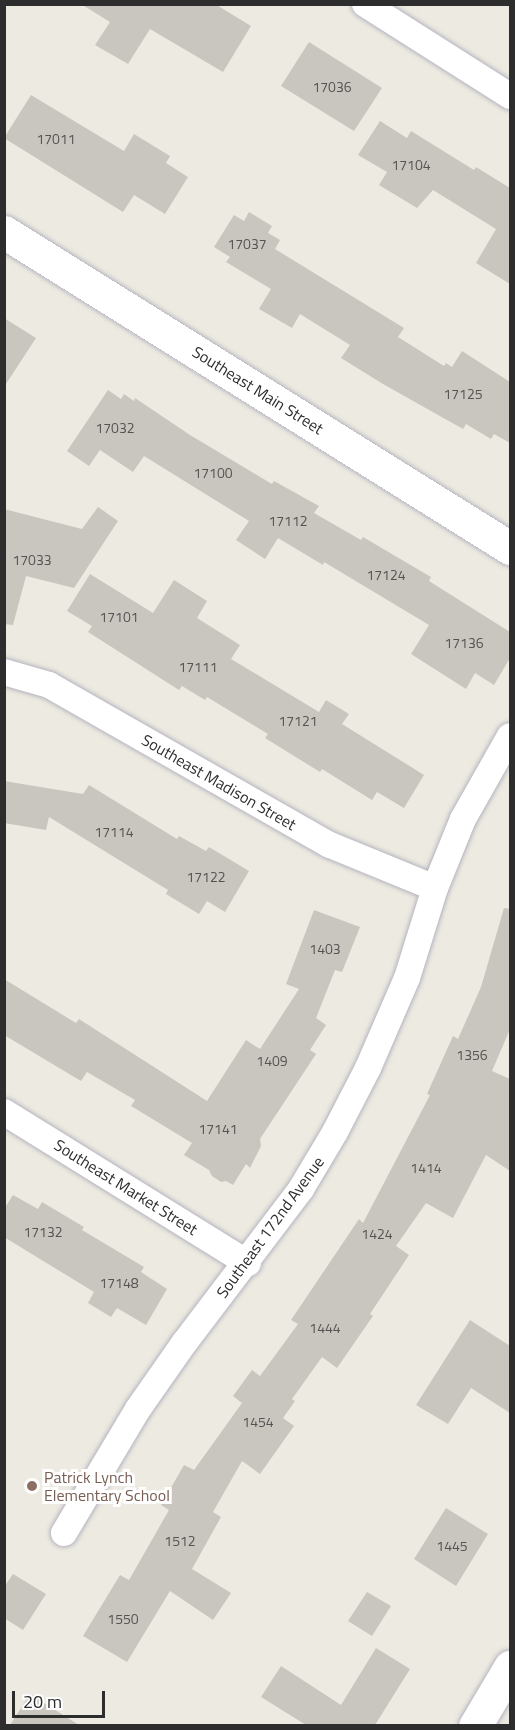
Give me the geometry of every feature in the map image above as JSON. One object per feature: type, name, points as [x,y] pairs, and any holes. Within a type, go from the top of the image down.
[{"type":"street","points":[[365,4],[510,96]]},
{"type":"street","name":"Southeast Main Street","points":[[4,232],[510,548]]},
{"type":"street","name":"Southeast Madison Street","points":[[4,672],[49,685],[330,845],[435,888]]},
{"type":"street","name":"Southeast 172nd Avenue","points":[[64,1533],[138,1409],[185,1342],[248,1263],[301,1189],[335,1132],[368,1068],[407,978],[435,888],[464,819],[510,736]]},
{"type":"street","name":"Southeast Market Street","points":[[4,1112],[248,1263]]},
{"type":"street","points":[[475,1725],[510,1667]]},
{"type":"building","points":[[81,4],[215,4],[251,26],[223,72],[150,29],[128,64],[95,45],[110,22]]},
{"type":"building","points":[[309,42],[382,88],[354,131],[281,86]]},
{"type":"building","points":[[31,95],[124,151],[134,134],[170,156],[166,163],[188,177],[165,214],[134,195],[123,212],[4,138]]},
{"type":"building","points":[[380,121],[407,138],[411,131],[474,170],[476,167],[510,188],[510,284],[476,263],[496,229],[433,190],[417,208],[379,185],[387,172],[358,155]]},
{"type":"building","points":[[249,212],[272,226],[268,233],[280,240],[275,249],[404,328],[398,337],[444,366],[446,363],[452,367],[462,351],[510,382],[510,443],[494,434],[491,439],[466,424],[463,429],[383,384],[341,358],[350,345],[300,314],[292,328],[259,309],[271,289],[226,262],[230,257],[214,247],[234,215],[244,221]]},
{"type":"building","points":[[4,318],[36,338],[4,387]]},
{"type":"building","points":[[108,390],[121,399],[124,394],[134,401],[135,398],[190,435],[272,484],[274,481],[319,506],[314,513],[361,540],[363,537],[431,577],[429,581],[510,632],[510,658],[494,685],[475,673],[466,689],[411,654],[429,625],[324,562],[323,565],[278,538],[265,559],[236,540],[249,521],[144,456],[133,472],[100,450],[89,466],[67,451]]},
{"type":"building","points":[[98,507],[118,521],[74,588],[26,576],[13,625],[4,624],[4,509],[82,529]]},
{"type":"building","points":[[90,574],[153,613],[174,580],[207,601],[197,618],[240,645],[231,659],[319,712],[326,700],[349,714],[342,724],[424,775],[404,808],[377,792],[372,800],[322,769],[320,772],[265,738],[268,734],[207,697],[205,700],[182,686],[179,690],[88,632],[92,626],[67,611]]},
{"type":"building","points":[[4,781],[83,794],[89,785],[177,839],[179,836],[206,851],[209,847],[249,871],[225,912],[207,901],[199,914],[166,894],[168,890],[49,817],[46,830],[4,823]]},
{"type":"building","points":[[504,908],[510,909],[510,1029],[492,1071],[510,1079],[510,1171],[486,1155],[453,1218],[426,1203],[396,1246],[409,1255],[370,1314],[373,1316],[337,1368],[322,1357],[292,1399],[295,1401],[283,1418],[294,1426],[260,1474],[242,1461],[213,1512],[221,1517],[192,1569],[231,1593],[213,1620],[170,1591],[127,1662],[83,1636],[120,1575],[129,1580],[169,1510],[161,1505],[184,1465],[194,1470],[242,1403],[233,1396],[252,1370],[260,1376],[298,1324],[291,1320],[359,1219],[363,1223],[430,1095],[427,1094],[453,1036],[458,1039],[481,987]]},
{"type":"building","points":[[314,910],[360,927],[342,972],[335,970],[316,1018],[326,1025],[310,1050],[316,1054],[260,1139],[261,1146],[250,1168],[246,1164],[233,1185],[226,1181],[221,1182],[212,1176],[209,1170],[184,1155],[192,1143],[131,1106],[135,1100],[87,1072],[81,1081],[4,1035],[4,979],[76,1023],[79,1019],[207,1101],[246,1040],[260,1049],[299,989],[286,984]]},
{"type":"building","points":[[13,1195],[38,1209],[42,1202],[84,1227],[82,1230],[144,1267],[141,1272],[167,1289],[146,1325],[117,1308],[111,1317],[88,1303],[94,1292],[4,1237],[4,1209]]},
{"type":"building","points":[[470,1320],[510,1346],[510,1413],[471,1388],[448,1424],[416,1405]]},
{"type":"building","points":[[446,1508],[488,1534],[456,1586],[414,1559]]},
{"type":"building","points":[[13,1574],[46,1594],[23,1630],[4,1618],[4,1587]]},
{"type":"building","points":[[367,1592],[391,1606],[372,1636],[348,1621]]},
{"type":"building","points":[[376,1648],[410,1669],[375,1725],[306,1725],[261,1697],[281,1666],[341,1705]]},
{"type":"building","points":[[30,1694],[79,1725],[10,1725]]},
{"type":"place","name":"Patrick Lynch Elementary School","points":[[32,1486]]}]
